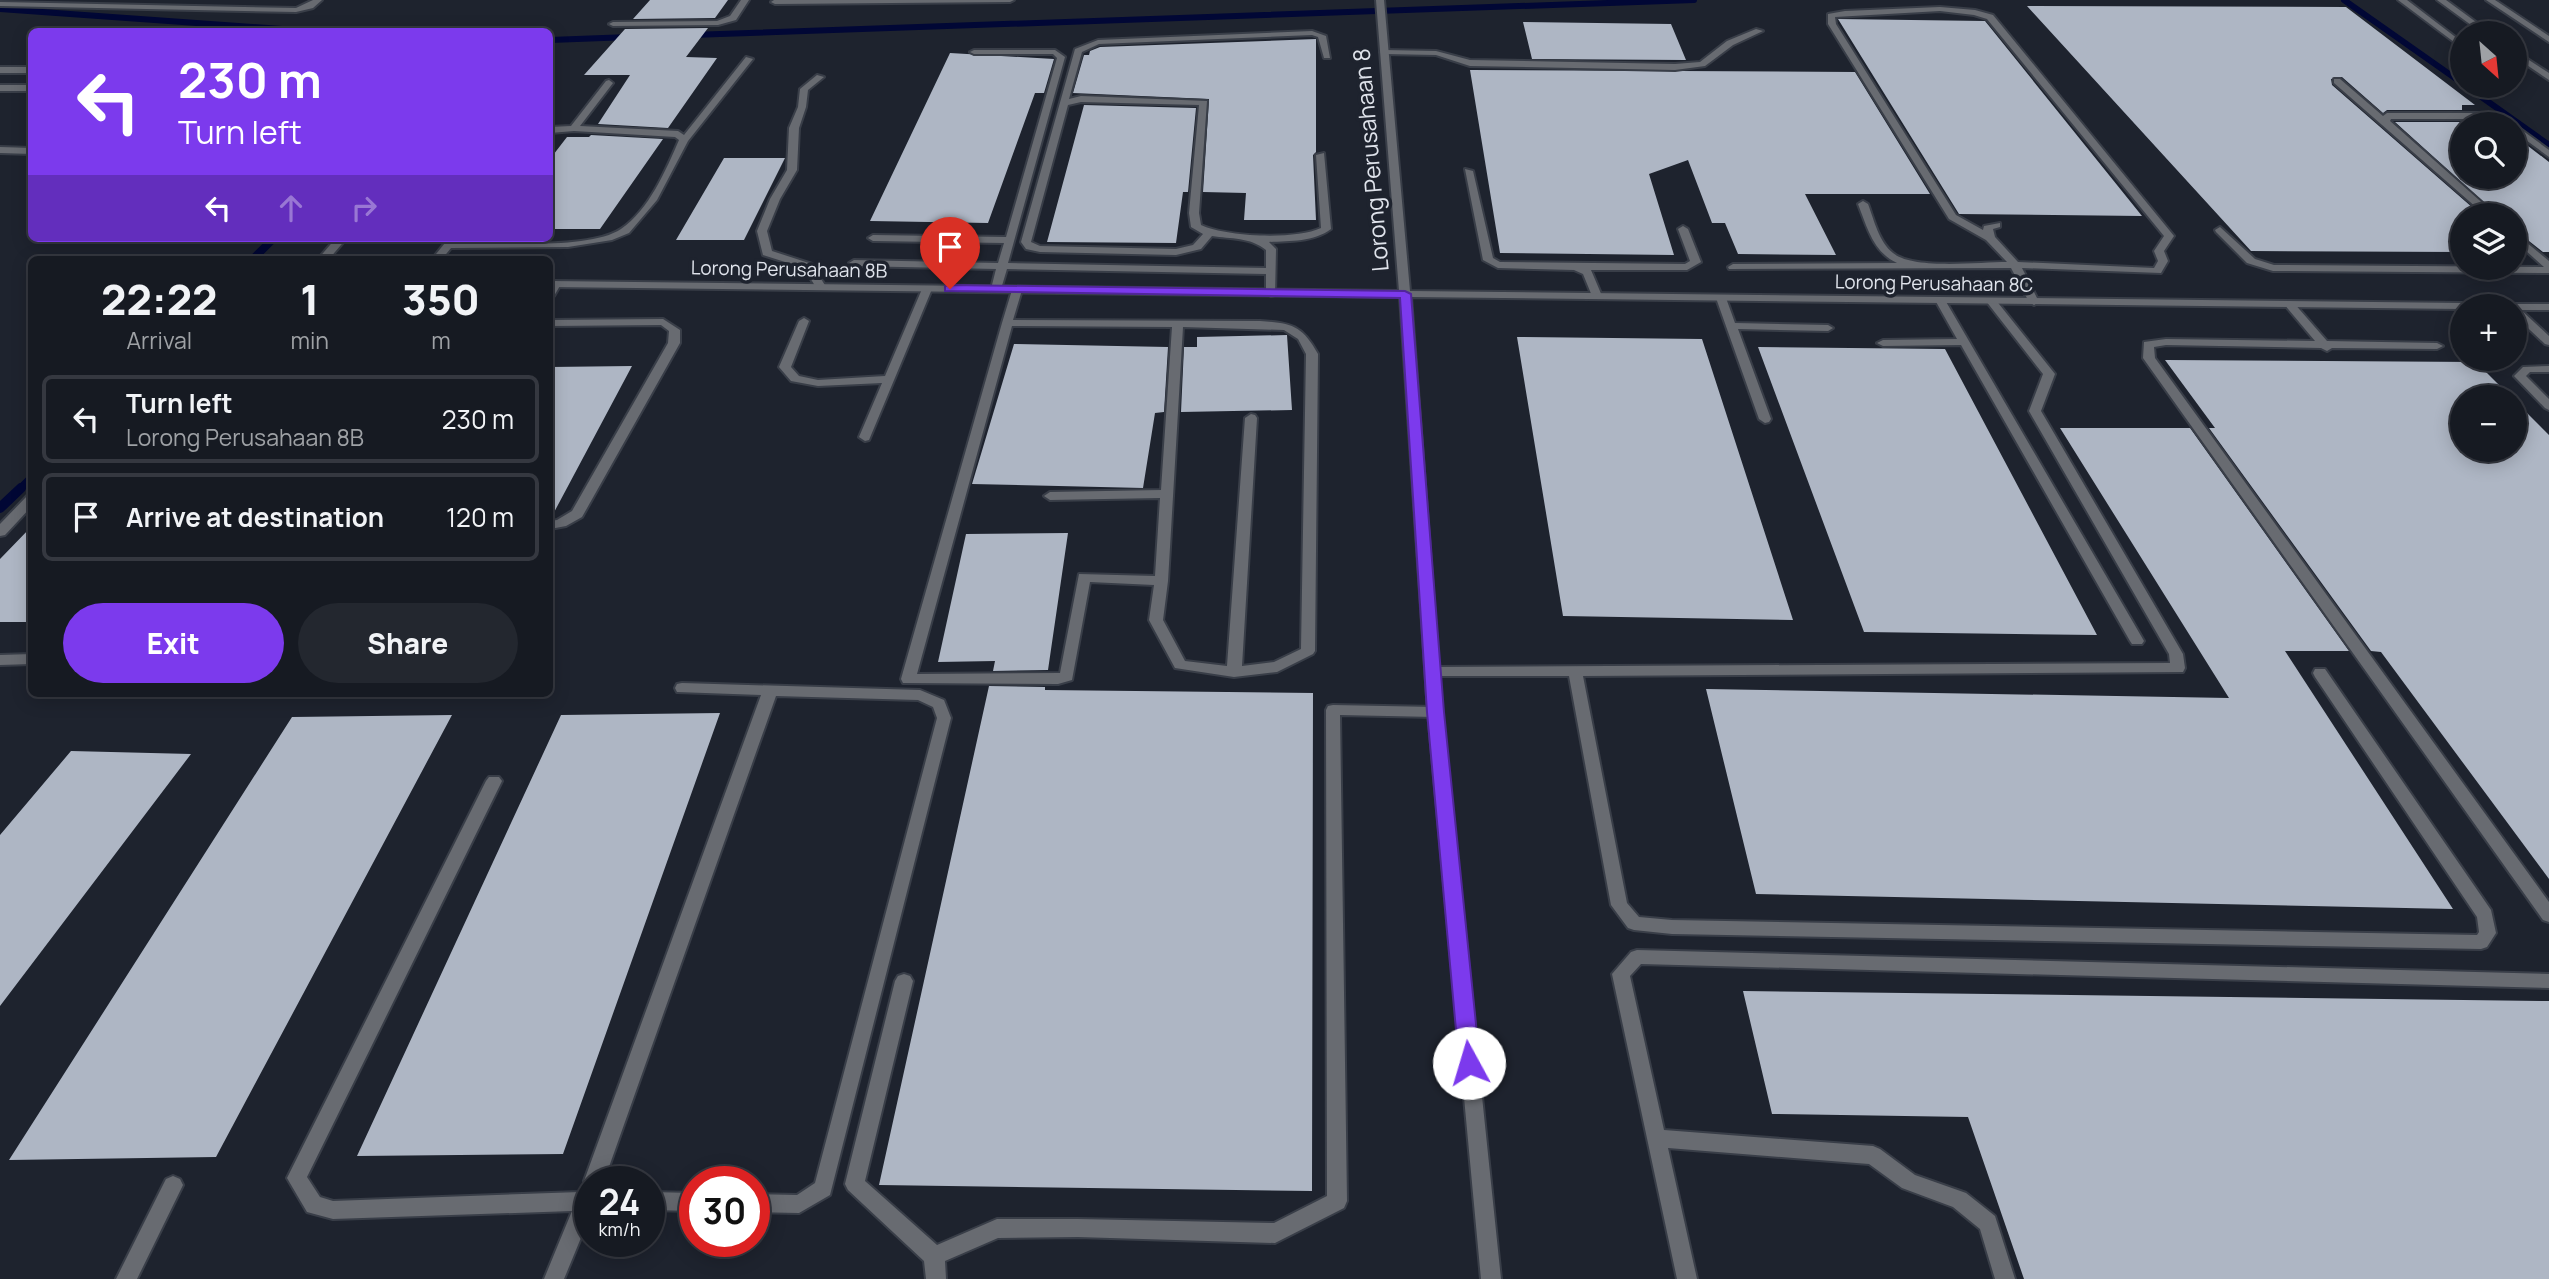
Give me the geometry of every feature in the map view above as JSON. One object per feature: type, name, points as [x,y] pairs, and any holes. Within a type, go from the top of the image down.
[{"type":"street","points":[[0,4],[296,10],[310,6],[317,0]]},
{"type":"street","points":[[613,24],[719,23],[733,18],[745,0]]},
{"type":"street","points":[[775,2],[1010,0]]},
{"type":"street","points":[[2402,0],[2450,37]]},
{"type":"street","points":[[2441,0],[2470,21]]},
{"type":"street","points":[[2490,0],[2549,40]]},
{"type":"street","name":"Lorong Perusahaan 8","points":[[1380,1],[1405,294],[1435,712],[1491,1279]]},
{"type":"street","points":[[1733,267],[2015,265],[2157,271],[2164,261],[2159,251],[2169,236],[1990,17],[1960,10],[1845,13],[1831,16],[1832,24],[1952,217],[1990,238],[2015,265],[2034,302]]},
{"type":"street","points":[[1384,52],[1436,53],[1463,62],[1675,68],[1702,64],[1730,43],[1759,31]]},
{"type":"street","points":[[1208,234],[1197,247],[1176,252],[1030,247],[1026,242],[1078,51],[1098,42],[1312,33],[1322,36],[1326,56]]},
{"type":"street","points":[[974,52],[1055,52],[1061,57],[996,289]]},
{"type":"street","points":[[496,242],[587,244],[624,232],[667,179],[684,140],[749,59]]},
{"type":"street","points":[[2527,62],[2549,77]]},
{"type":"street","points":[[0,70],[28,70]]},
{"type":"street","points":[[820,77],[804,89],[802,107],[794,128],[792,170],[762,231],[767,253],[808,266],[821,287]]},
{"type":"street","points":[[2337,80],[2477,203]]},
{"type":"street","points":[[574,128],[609,83]]},
{"type":"street","points":[[0,88],[28,88]]},
{"type":"street","points":[[1064,103],[1081,99],[1204,103],[1194,213],[1196,227],[1208,234],[1233,234],[1261,239],[1318,234],[1326,229],[1321,155]]},
{"type":"street","points":[[2385,122],[2387,116],[2450,116]]},
{"type":"street","points":[[553,130],[574,128],[678,134],[684,140]]},
{"type":"street","points":[[2527,137],[2549,154]]},
{"type":"street","points":[[0,150],[28,151]]},
{"type":"street","points":[[1468,171],[1488,260],[1498,265],[1687,267],[1696,262],[1683,229]]},
{"type":"street","points":[[1863,204],[1879,243],[1890,256],[1912,266]]},
{"type":"street","points":[[1990,238],[1988,228],[1996,225]]},
{"type":"street","points":[[2220,230],[2251,261],[2273,268],[2549,268]]},
{"type":"street","points":[[873,238],[1009,240]]},
{"type":"street","points":[[1261,239],[1271,248],[1271,293]]},
{"type":"street","points":[[326,256],[338,242]]},
{"type":"street","points":[[439,256],[450,242]]},
{"type":"street","points":[[2527,247],[2549,268]]},
{"type":"street","points":[[854,263],[1271,271]]},
{"type":"street","points":[[1576,267],[1587,272],[1597,296]]},
{"type":"street","name":"Lorong Perusahaan 8B","points":[[553,287],[821,287],[1405,294]]},
{"type":"street","points":[[865,437],[927,289]]},
{"type":"street","points":[[1017,290],[908,679],[1058,679],[1067,676],[1084,577],[1161,581]]},
{"type":"street","name":"Lorong Perusahaan 8C","points":[[1405,294],[2450,306]]},
{"type":"street","points":[[1721,298],[1765,419]]},
{"type":"street","points":[[1940,300],[2137,641]]},
{"type":"street","points":[[1433,672],[2178,668],[2176,653],[2035,411],[2049,374],[1991,301]]},
{"type":"street","points":[[2289,304],[2327,348]]},
{"type":"street","points":[[2527,308],[2549,307]]},
{"type":"street","points":[[2527,320],[2549,342]]},
{"type":"street","points":[[804,321],[785,367],[795,379],[818,383],[890,379]]},
{"type":"street","points":[[553,323],[663,322],[675,330],[674,343],[577,514],[553,524]]},
{"type":"street","points":[[1007,323],[1178,324],[1290,326],[1303,335],[1312,354],[1308,651],[1277,667],[1234,672],[1181,665],[1156,620],[1178,324]]},
{"type":"street","points":[[1731,326],[1828,328]]},
{"type":"street","points":[[1882,343],[1964,342]]},
{"type":"street","points":[[2437,346],[2327,348],[2166,342],[2148,344],[2149,358],[2549,915]]},
{"type":"street","points":[[2549,369],[2527,369],[2520,376],[2549,406]]},
{"type":"street","points":[[1234,672],[1251,418]]},
{"type":"street","points":[[1050,496],[1167,494]]},
{"type":"street","points":[[0,532],[28,502]]},
{"type":"street","points":[[0,660],[28,659]]},
{"type":"street","points":[[1575,672],[1619,905],[1634,923],[1672,927],[2481,942],[2488,933],[2486,915],[2320,673]]},
{"type":"street","points":[[682,688],[920,695],[939,704],[944,718],[823,1189],[799,1204],[770,1203]]},
{"type":"street","points":[[599,1166],[770,691]]},
{"type":"street","points":[[934,1256],[997,1229],[1078,1228],[1275,1233],[1337,1201],[1333,710],[1435,712]]},
{"type":"street","points":[[494,781],[297,1178],[314,1205],[333,1210],[574,1199]]},
{"type":"street","points":[[1687,1279],[1621,974],[1637,957],[2549,981]]},
{"type":"street","points":[[904,981],[855,1184],[934,1256],[936,1279]]},
{"type":"street","points":[[1657,1138],[1873,1155],[1909,1182],[1959,1200],[1988,1223],[2006,1279]]},
{"type":"street","points":[[126,1279],[173,1185]]},
{"type":"street","points":[[554,1279],[574,1233]]},
{"type":"building","points":[[650,0],[728,0],[715,18],[633,19]]},
{"type":"building","points":[[2027,6],[2346,7],[2450,86],[2450,98],[2466,98],[2475,105],[2462,105],[2462,110],[2387,110],[2383,113],[2342,77],[2331,79],[2332,85],[2467,203],[2450,203],[2450,252],[2251,251]]},
{"type":"building","points":[[1838,19],[1985,21],[2142,216],[1959,214]]},
{"type":"building","points":[[1523,22],[1671,24],[1686,60],[1532,59]]},
{"type":"building","points":[[708,28],[686,57],[717,58],[668,128],[598,124],[630,75],[584,75],[625,29]]},
{"type":"building","points":[[1316,39],[1316,152],[1313,155],[1316,220],[1244,220],[1246,193],[1203,192],[1209,99],[1073,93],[1084,55],[1089,55],[1090,51],[1100,47]]},
{"type":"building","points":[[950,53],[1054,59],[1044,93],[1035,93],[988,223],[870,221]]},
{"type":"building","points":[[1470,70],[1855,72],[1930,194],[1805,194],[1836,255],[1738,254],[1725,223],[1712,223],[1688,160],[1649,174],[1674,255],[1500,253]]},
{"type":"building","points":[[1084,105],[1196,108],[1188,192],[1183,192],[1176,243],[1047,242]]},
{"type":"building","points":[[2395,122],[2450,122],[2450,172]]},
{"type":"building","points":[[567,137],[663,139],[600,229],[553,229],[553,155]]},
{"type":"building","points":[[2527,145],[2549,162],[2549,252],[2543,252],[2527,239],[2527,203],[2485,203],[2469,189],[2527,189]]},
{"type":"building","points":[[724,158],[785,158],[744,240],[676,240]]},
{"type":"building","points":[[1287,335],[1292,410],[1181,412],[1184,347],[1197,347],[1197,337]]},
{"type":"building","points":[[1517,337],[1702,339],[1793,620],[1563,616]]},
{"type":"building","points":[[1014,344],[1168,347],[1164,412],[1155,413],[1143,488],[972,484]]},
{"type":"building","points":[[1758,347],[1945,349],[2097,635],[1864,632]]},
{"type":"building","points":[[2165,360],[2450,362],[2450,371],[2485,371],[2499,385],[2450,385],[2450,462],[2527,462],[2527,413],[2549,435],[2549,879],[2381,652],[2371,651],[2209,428],[2215,428]]},
{"type":"building","points":[[632,366],[553,514],[553,367]]},
{"type":"building","points":[[2060,428],[2190,428],[2349,651],[2285,651],[2453,909],[1756,894],[1706,689],[2229,698]]},
{"type":"building","points":[[28,530],[28,622],[0,622],[0,559]]},
{"type":"building","points":[[1068,533],[1048,670],[993,671],[995,661],[938,662],[966,534]]},
{"type":"building","points":[[989,686],[1045,687],[1045,690],[1313,693],[1312,1191],[879,1185]]},
{"type":"building","points":[[720,713],[563,1154],[357,1156],[561,715]]},
{"type":"building","points":[[452,715],[216,1157],[9,1160],[292,717]]},
{"type":"building","points":[[71,751],[191,754],[0,1006],[0,835]]},
{"type":"building","points":[[1743,991],[2549,1001],[2549,1279],[2024,1279],[1968,1117],[1772,1114]]},
{"type":"waterway","points":[[691,35],[1694,0]]},
{"type":"waterway","points":[[2344,0],[2450,75]]},
{"type":"waterway","points":[[0,9],[268,28]]},
{"type":"waterway","points":[[553,40],[630,37]]},
{"type":"waterway","points":[[2483,98],[2549,145]]},
{"type":"waterway","points":[[256,256],[270,242]]},
{"type":"waterway","points":[[21,488],[28,481]]},
{"type":"waterway","points":[[0,508],[21,488]]},
{"type":"route","points":[[950,289],[1405,294],[1435,712],[1469,1063]]}]
